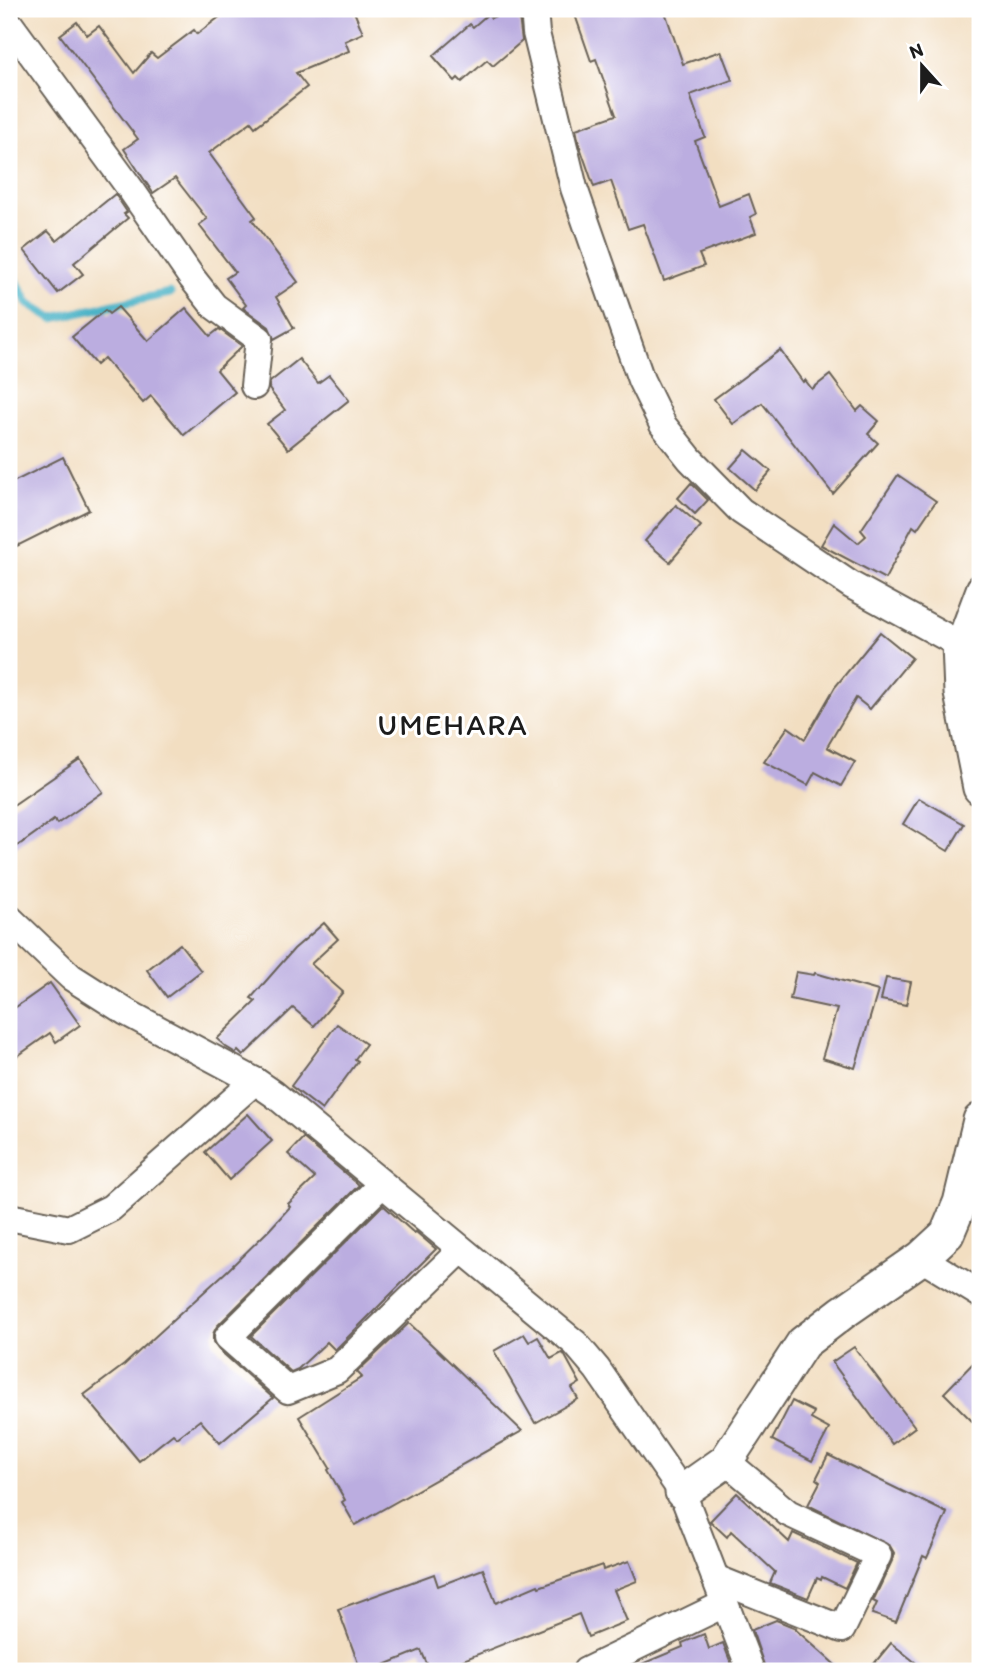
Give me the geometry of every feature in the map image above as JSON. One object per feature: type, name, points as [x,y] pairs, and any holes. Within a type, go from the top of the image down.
[{"type":"street","points":[[534,9],[536,33],[574,188],[641,380],[663,425],[690,459],[741,511],[851,585],[959,644]]},
{"type":"street","points":[[9,23],[199,288],[214,306],[259,339],[254,386]]},
{"type":"street","points":[[980,588],[959,644],[961,693],[980,788]]},
{"type":"street","points":[[9,918],[71,977],[126,1012],[255,1081],[274,1094],[575,1343],[597,1369],[682,1492],[751,1671]]},
{"type":"street","points":[[9,1217],[69,1229],[111,1208],[255,1081]]},
{"type":"street","points":[[682,1492],[726,1461],[803,1343],[920,1258],[947,1234],[960,1203],[980,1120]]},
{"type":"street","points":[[382,1184],[228,1337],[288,1390],[337,1370],[461,1250]]},
{"type":"street","points":[[920,1258],[980,1294]]},
{"type":"street","points":[[715,1578],[842,1629],[878,1555],[788,1513],[726,1461]]},
{"type":"street","points":[[586,1671],[724,1604]]},
{"type":"building","points":[[230,9],[353,9],[363,33],[345,41],[349,51],[296,73],[307,87],[255,127],[251,122],[209,153],[256,217],[252,220],[298,282],[276,297],[294,328],[274,339],[269,327],[243,308],[246,305],[226,278],[235,272],[199,225],[207,219],[175,178],[153,193],[124,149],[138,139],[60,35],[77,22],[87,35],[99,26],[134,73],[151,53],[157,58],[194,30],[197,34]]},
{"type":"building","points":[[518,9],[522,41],[493,66],[487,60],[462,82],[458,78],[455,81],[433,56],[470,24],[473,27],[488,14],[491,18]]},
{"type":"building","points":[[573,9],[664,9],[683,64],[721,51],[732,80],[690,95],[705,137],[695,141],[719,206],[749,194],[756,214],[750,217],[756,233],[699,254],[704,266],[664,281],[643,224],[628,229],[611,181],[594,187],[579,144],[576,129],[616,115],[596,59],[591,61]]},
{"type":"building","points":[[115,194],[128,218],[74,263],[83,274],[58,293],[24,250],[48,231],[57,241]]},
{"type":"building","points":[[118,307],[148,341],[186,308],[210,336],[219,329],[242,346],[217,370],[235,392],[184,435],[151,396],[143,403],[104,358],[96,365],[72,337],[105,310],[109,314]]},
{"type":"building","points":[[780,350],[803,382],[805,380],[812,389],[830,375],[857,411],[862,406],[879,421],[868,434],[878,443],[833,494],[762,403],[733,424],[714,399]]},
{"type":"building","points":[[299,359],[318,383],[329,375],[349,400],[288,449],[267,424],[285,410],[269,389],[270,382]]},
{"type":"building","points":[[746,450],[771,471],[755,490],[730,468]]},
{"type":"building","points":[[63,457],[89,510],[9,550],[9,484]]},
{"type":"building","points":[[898,475],[936,501],[917,529],[913,526],[885,579],[821,545],[834,523],[858,543],[866,536],[861,530]]},
{"type":"building","points":[[691,483],[708,500],[695,514],[678,498]]},
{"type":"building","points":[[676,505],[701,526],[670,562],[645,541]]},
{"type":"building","points":[[880,632],[912,658],[870,709],[856,698],[827,747],[855,762],[841,786],[815,772],[808,785],[764,762],[788,727],[805,739],[835,687]]},
{"type":"building","points":[[80,759],[103,792],[57,824],[54,820],[9,852],[9,808]]},
{"type":"building","points":[[919,798],[964,824],[948,851],[903,824]]},
{"type":"building","points":[[324,923],[338,939],[311,964],[343,992],[314,1026],[293,1008],[243,1056],[226,1047],[217,1039],[256,1001],[251,998],[294,949]]},
{"type":"building","points":[[180,944],[201,971],[167,997],[147,970]]},
{"type":"building","points":[[796,972],[815,973],[878,991],[855,1068],[822,1058],[837,1009],[790,999]]},
{"type":"building","points":[[886,978],[911,982],[906,1005],[881,1000]]},
{"type":"building","points":[[50,983],[80,1025],[56,1042],[50,1033],[9,1062],[9,1012]]},
{"type":"building","points":[[337,1024],[366,1044],[355,1059],[358,1061],[322,1110],[291,1086]]},
{"type":"building","points":[[248,1114],[272,1141],[229,1180],[205,1152]]},
{"type":"building","points":[[303,1138],[359,1185],[217,1326],[213,1334],[213,1342],[218,1349],[273,1398],[220,1443],[200,1420],[177,1438],[173,1434],[139,1461],[84,1395],[124,1365],[228,1270],[269,1230],[290,1207],[288,1204],[315,1178],[288,1154]]},
{"type":"building","points":[[383,1205],[436,1249],[335,1350],[327,1342],[298,1369],[291,1372],[251,1336]]},
{"type":"building","points":[[409,1323],[522,1431],[355,1525],[342,1502],[345,1500],[328,1470],[330,1468],[299,1417],[362,1377],[357,1372]]},
{"type":"building","points":[[524,1334],[529,1342],[538,1337],[551,1359],[564,1354],[580,1383],[572,1388],[578,1399],[535,1423],[494,1351]]},
{"type":"building","points":[[854,1347],[915,1427],[892,1444],[832,1362]]},
{"type":"building","points":[[980,1356],[980,1429],[944,1393]]},
{"type":"building","points":[[792,1401],[814,1412],[811,1419],[829,1429],[812,1461],[772,1440]]},
{"type":"building","points":[[828,1455],[947,1513],[927,1558],[923,1556],[896,1622],[872,1614],[877,1603],[873,1601],[892,1561],[894,1553],[890,1546],[808,1505],[820,1482],[816,1479]]},
{"type":"building","points":[[737,1493],[789,1542],[793,1533],[857,1563],[845,1588],[822,1577],[821,1580],[817,1578],[808,1598],[770,1583],[775,1572],[731,1531],[727,1537],[710,1521]]},
{"type":"building","points":[[629,1561],[637,1581],[614,1590],[627,1621],[588,1637],[579,1614],[453,1664],[456,1671],[430,1671],[421,1650],[370,1671],[361,1671],[338,1609],[434,1574],[438,1586],[483,1569],[496,1603],[538,1585],[539,1587],[602,1565],[603,1570]]},
{"type":"building","points":[[776,1620],[796,1628],[842,1671],[766,1671],[752,1630]]},
{"type":"building","points":[[704,1634],[709,1649],[723,1643],[734,1671],[625,1671],[683,1647],[682,1643]]},
{"type":"building","points":[[891,1643],[926,1671],[868,1671]]},
{"type":"waterway","points":[[9,268],[28,303],[53,318],[170,293]]},
{"type":"district","name":"UMEHARA","points":[[453,725]]}]
